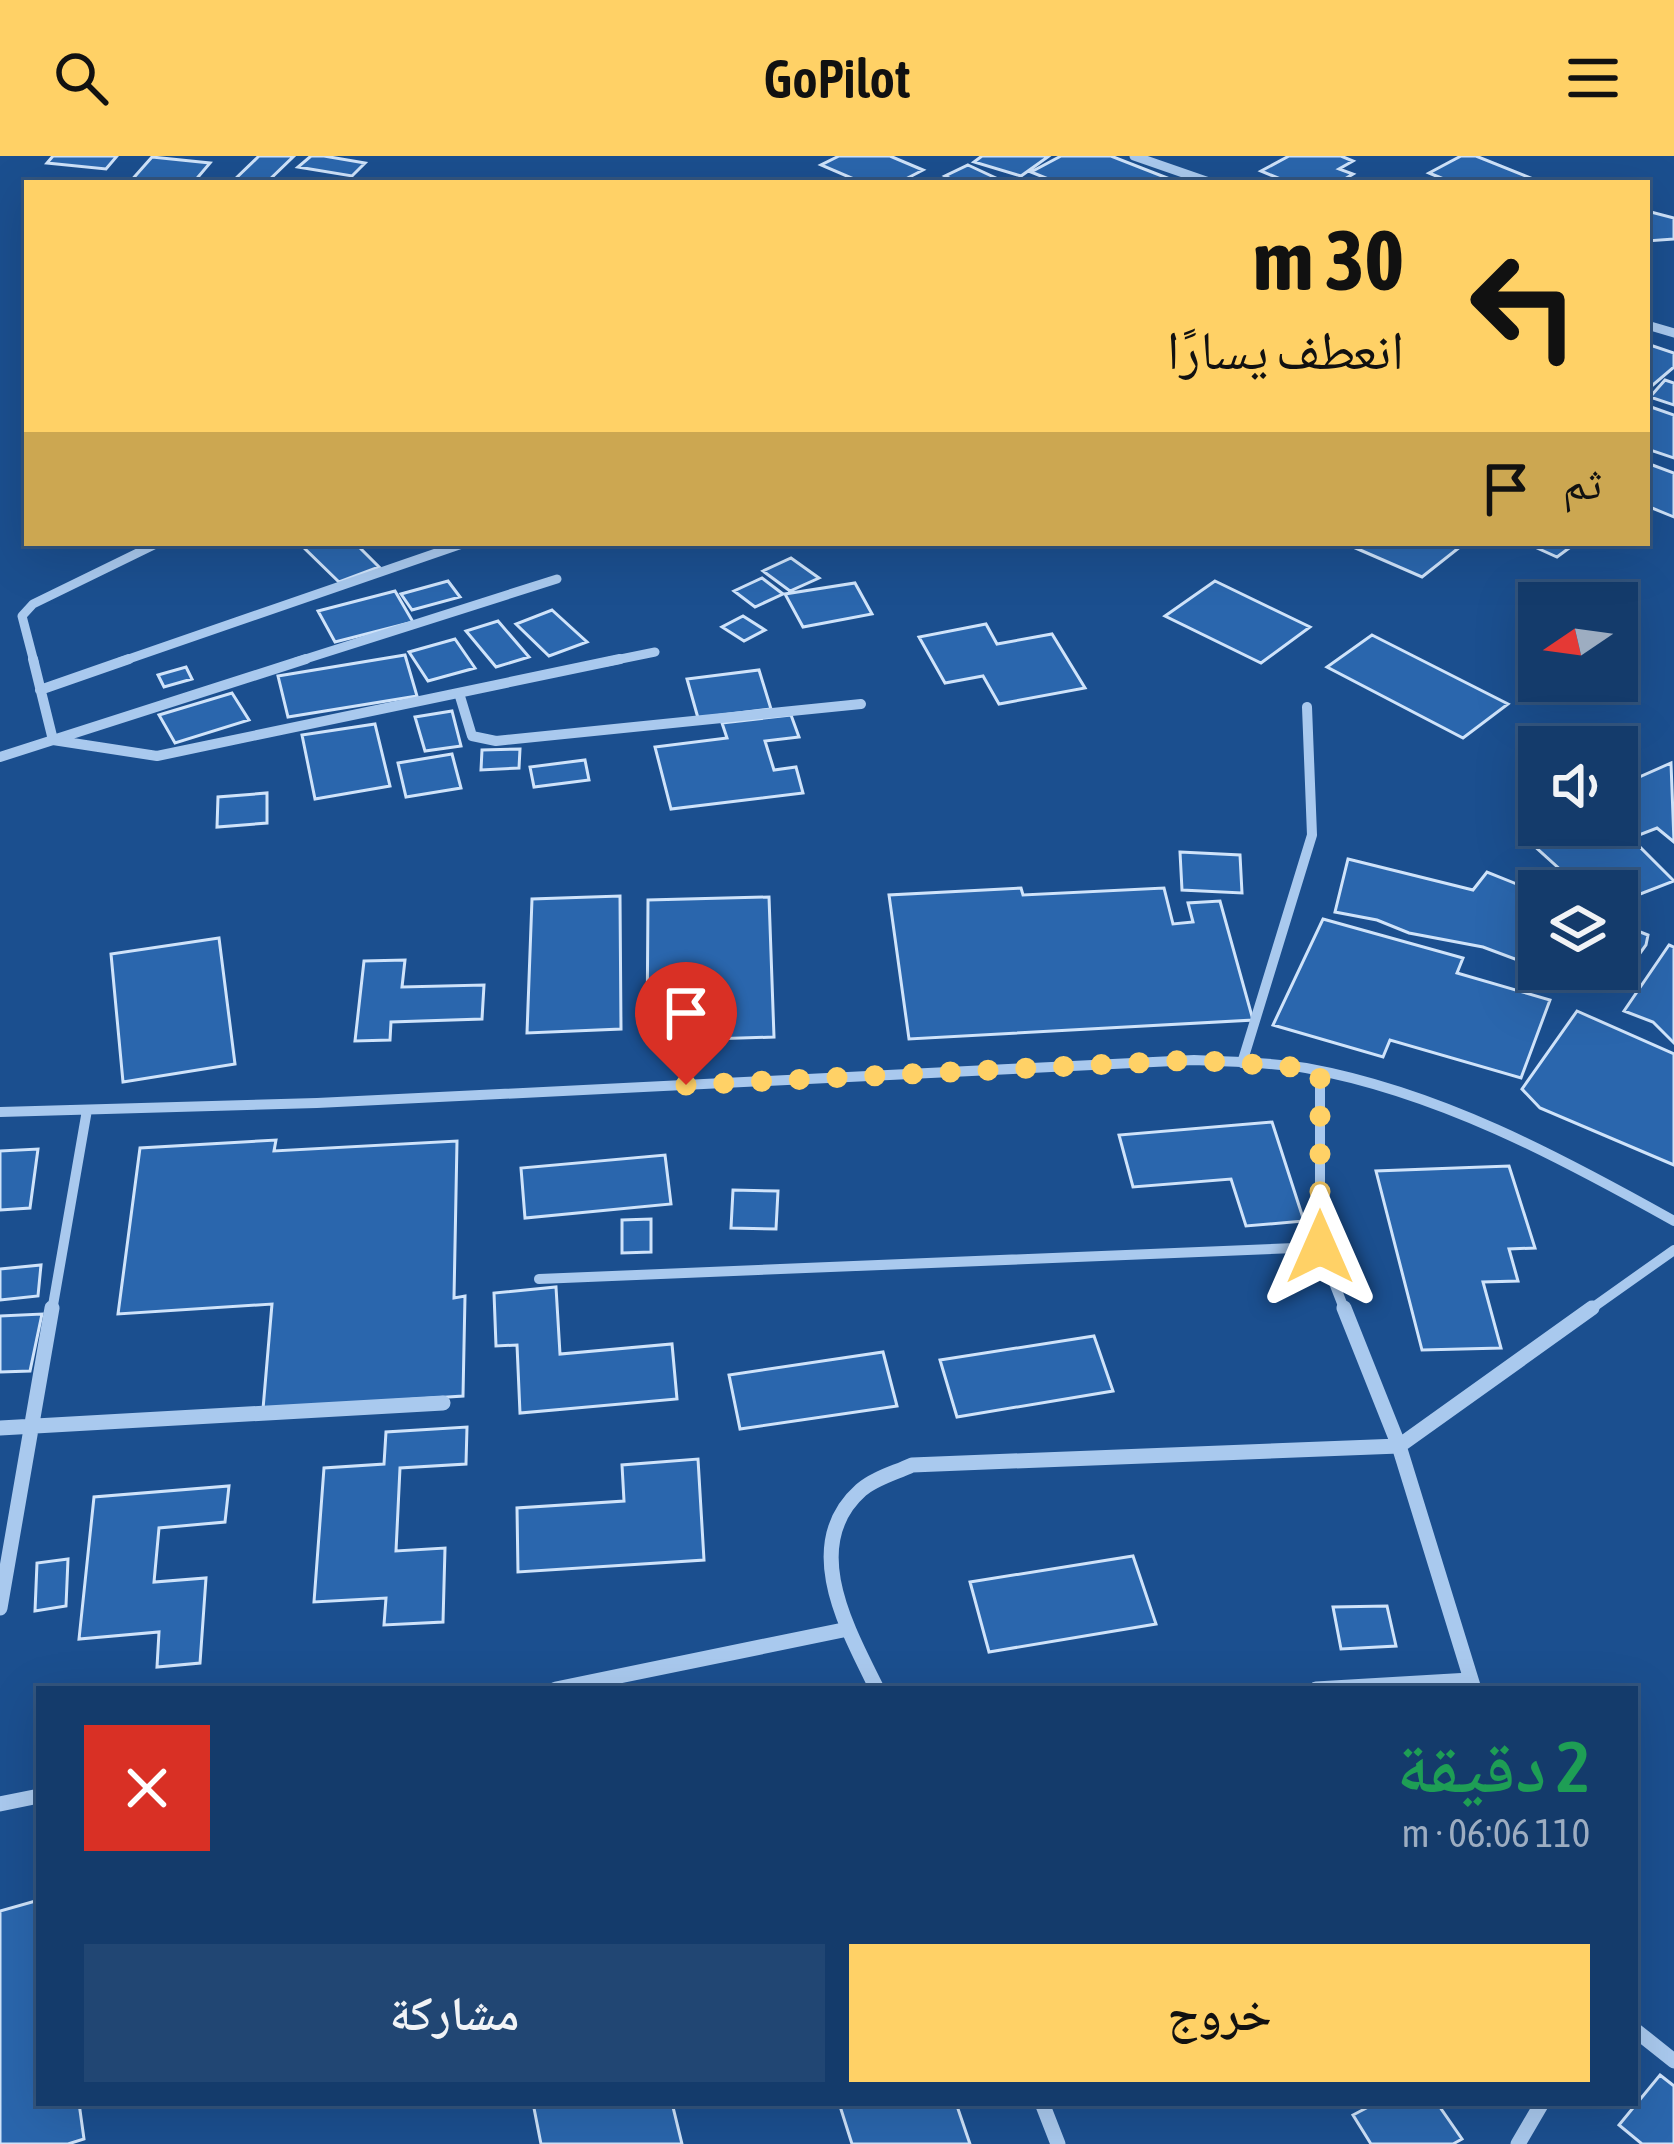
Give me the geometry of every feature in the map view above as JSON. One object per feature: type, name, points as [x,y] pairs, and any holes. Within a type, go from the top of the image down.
[{"type":"street","points":[[1134,156],[1203,180]]},
{"type":"street","points":[[53,740],[22,616],[33,604],[152,546]]},
{"type":"street","points":[[40,690],[456,546]]},
{"type":"street","points":[[0,758],[557,578]]},
{"type":"street","points":[[53,740],[157,756],[656,652]]},
{"type":"street","points":[[460,693],[472,736],[496,741],[861,704]]},
{"type":"street","points":[[1242,1063],[1312,835],[1307,707]]},
{"type":"street","points":[[0,1112],[1194,1060],[1242,1063],[1320,1071],[1397,1090],[1585,1170],[1674,1221]]},
{"type":"street","points":[[1320,1071],[1320,1247],[1399,1446],[1472,1684],[1410,1686]]},
{"type":"street","points":[[0,1608],[87,1109]]},
{"type":"street","points":[[539,1279],[1320,1247]]},
{"type":"street","points":[[876,1686],[848,1629],[828,1562],[832,1526],[861,1490],[912,1465],[1399,1446],[1674,1250]]},
{"type":"street","points":[[0,1428],[442,1403]]},
{"type":"street","points":[[571,1686],[848,1629]]},
{"type":"street","points":[[0,1804],[36,1797]]},
{"type":"street","points":[[1638,2032],[1674,2061]]},
{"type":"street","points":[[1043,2106],[1058,2144]]},
{"type":"street","points":[[1519,2144],[1540,2106]]},
{"type":"building","points":[[53,156],[117,156],[106,169],[47,163]]},
{"type":"building","points":[[259,156],[294,156],[269,180],[234,180]]},
{"type":"building","points":[[311,156],[365,163],[352,176],[298,167]]},
{"type":"building","points":[[839,156],[890,156],[923,170],[904,180],[856,180],[821,165]]},
{"type":"building","points":[[982,156],[1049,156],[1021,176],[974,162]]},
{"type":"building","points":[[1061,156],[1111,156],[1172,180],[1051,180],[1031,172]]},
{"type":"building","points":[[1289,156],[1341,156],[1353,161],[1339,169],[1353,174],[1343,180],[1283,180],[1261,171]]},
{"type":"building","points":[[1461,156],[1476,156],[1536,180],[1446,180],[1429,173]]},
{"type":"building","points":[[152,157],[210,163],[196,180],[132,180]]},
{"type":"building","points":[[968,165],[1000,180],[954,180],[945,176]]},
{"type":"building","points":[[1650,212],[1674,218],[1674,239],[1650,241]]},
{"type":"building","points":[[1650,345],[1674,353],[1674,367],[1650,387]]},
{"type":"building","points":[[1665,380],[1674,383],[1674,405],[1650,397]]},
{"type":"building","points":[[1650,408],[1674,415],[1674,458],[1650,450]]},
{"type":"building","points":[[1650,464],[1674,473],[1674,517],[1650,507]]},
{"type":"building","points":[[302,546],[358,546],[379,567],[339,582]]},
{"type":"building","points":[[1351,546],[1461,546],[1422,577]]},
{"type":"building","points":[[1533,546],[1572,546],[1557,557]]},
{"type":"building","points":[[791,558],[819,578],[790,591],[763,571]]},
{"type":"building","points":[[762,578],[783,594],[755,607],[734,591]]},
{"type":"building","points":[[448,581],[460,597],[412,610],[401,594]]},
{"type":"building","points":[[1215,581],[1310,627],[1261,663],[1165,616]]},
{"type":"building","points":[[855,583],[872,614],[803,627],[785,594]]},
{"type":"building","points":[[395,591],[413,622],[335,642],[318,611]]},
{"type":"building","points":[[552,610],[587,642],[549,656],[516,624]]},
{"type":"building","points":[[743,616],[765,630],[744,641],[722,627]]},
{"type":"building","points":[[498,621],[529,657],[496,667],[466,631]]},
{"type":"building","points":[[986,624],[997,644],[1052,634],[1085,688],[999,704],[983,676],[945,683],[919,637]]},
{"type":"building","points":[[1372,635],[1508,704],[1463,738],[1327,667]]},
{"type":"building","points":[[455,639],[475,668],[428,681],[409,652]]},
{"type":"building","points":[[405,655],[417,696],[288,717],[278,676]]},
{"type":"building","points":[[186,667],[192,679],[164,687],[158,675]]},
{"type":"building","points":[[759,670],[771,709],[698,718],[687,679]]},
{"type":"building","points":[[232,693],[249,720],[175,743],[159,715]]},
{"type":"building","points":[[452,711],[461,746],[425,751],[415,717]]},
{"type":"building","points":[[791,715],[799,737],[765,741],[774,770],[796,767],[803,793],[671,809],[655,747],[727,738],[722,723]]},
{"type":"building","points":[[375,724],[390,786],[315,799],[302,735]]},
{"type":"building","points":[[520,749],[519,768],[481,770],[482,750]]},
{"type":"building","points":[[452,754],[461,788],[406,797],[398,763]]},
{"type":"building","points":[[585,760],[589,780],[534,787],[530,767]]},
{"type":"building","points":[[1671,763],[1674,842],[1657,828],[1638,835],[1638,778]]},
{"type":"building","points":[[267,793],[267,823],[217,827],[218,797]]},
{"type":"building","points":[[1638,845],[1674,881],[1638,895],[1638,870],[1561,870],[1534,846]]},
{"type":"building","points":[[1180,852],[1240,855],[1242,893],[1182,890]]},
{"type":"building","points":[[1348,859],[1473,890],[1487,872],[1518,885],[1518,960],[1483,947],[1335,912]]},
{"type":"building","points":[[1021,888],[1023,895],[1164,888],[1173,924],[1193,922],[1188,903],[1220,901],[1253,1020],[909,1039],[889,895]]},
{"type":"building","points":[[620,896],[621,1029],[527,1033],[532,899]]},
{"type":"building","points":[[769,897],[774,1037],[647,1041],[648,900]]},
{"type":"building","points":[[1323,919],[1463,958],[1457,973],[1550,1000],[1521,1078],[1390,1040],[1383,1057],[1273,1025]]},
{"type":"building","points":[[1638,931],[1648,935],[1638,956]]},
{"type":"building","points":[[219,938],[235,1064],[123,1082],[111,954]]},
{"type":"building","points":[[1669,945],[1674,947],[1674,1043],[1653,1022],[1624,1011]]},
{"type":"building","points":[[405,960],[402,987],[484,985],[482,1019],[391,1022],[390,1040],[355,1041],[364,961]]},
{"type":"building","points":[[1577,1011],[1674,1054],[1674,1165],[1540,1108],[1522,1089]]},
{"type":"building","points":[[1272,1122],[1304,1221],[1246,1226],[1231,1179],[1133,1187],[1119,1135]]},
{"type":"building","points":[[276,1140],[274,1151],[457,1141],[454,1298],[465,1296],[463,1396],[263,1409],[272,1304],[118,1314],[140,1148]]},
{"type":"building","points":[[38,1149],[30,1208],[0,1210],[0,1151]]},
{"type":"building","points":[[665,1155],[671,1204],[525,1218],[521,1168]]},
{"type":"building","points":[[1509,1166],[1535,1248],[1509,1249],[1518,1281],[1483,1282],[1501,1348],[1422,1350],[1376,1171]]},
{"type":"building","points":[[733,1190],[778,1191],[776,1229],[731,1228]]},
{"type":"building","points":[[651,1219],[651,1252],[622,1253],[622,1220]]},
{"type":"building","points":[[41,1265],[38,1296],[0,1300],[0,1269]]},
{"type":"building","points":[[556,1287],[560,1354],[672,1344],[677,1399],[520,1413],[517,1345],[496,1346],[494,1293]]},
{"type":"building","points":[[42,1314],[30,1371],[0,1372],[0,1316]]},
{"type":"building","points":[[1094,1336],[1113,1391],[957,1417],[940,1360]]},
{"type":"building","points":[[883,1352],[897,1406],[740,1429],[729,1375]]},
{"type":"building","points":[[467,1427],[466,1464],[400,1468],[396,1551],[445,1548],[443,1622],[384,1625],[386,1598],[314,1602],[324,1468],[384,1464],[386,1432]]},
{"type":"building","points":[[698,1459],[704,1560],[518,1572],[517,1508],[624,1501],[622,1465]]},
{"type":"building","points":[[229,1486],[225,1522],[159,1528],[154,1582],[206,1578],[200,1663],[157,1667],[159,1632],[79,1639],[94,1497]]},
{"type":"building","points":[[1133,1556],[1156,1624],[989,1652],[970,1582]]},
{"type":"building","points":[[68,1559],[66,1606],[35,1611],[37,1563]]},
{"type":"building","points":[[1387,1606],[1396,1646],[1341,1649],[1333,1607]]},
{"type":"building","points":[[36,1901],[36,2106],[79,2106],[84,2139],[68,2144],[0,2144],[0,1911]]},
{"type":"building","points":[[1660,2075],[1674,2086],[1674,2144],[1642,2144],[1619,2125]]},
{"type":"building","points":[[534,2106],[673,2106],[682,2144],[541,2144]]},
{"type":"building","points":[[840,2106],[957,2106],[970,2144],[852,2144]]},
{"type":"building","points":[[1370,2106],[1439,2106],[1462,2139],[1453,2144],[1371,2144],[1353,2115]]},
{"type":"route","points":[[686,1085],[1194,1060],[1320,1071],[1320,1247]]}]
